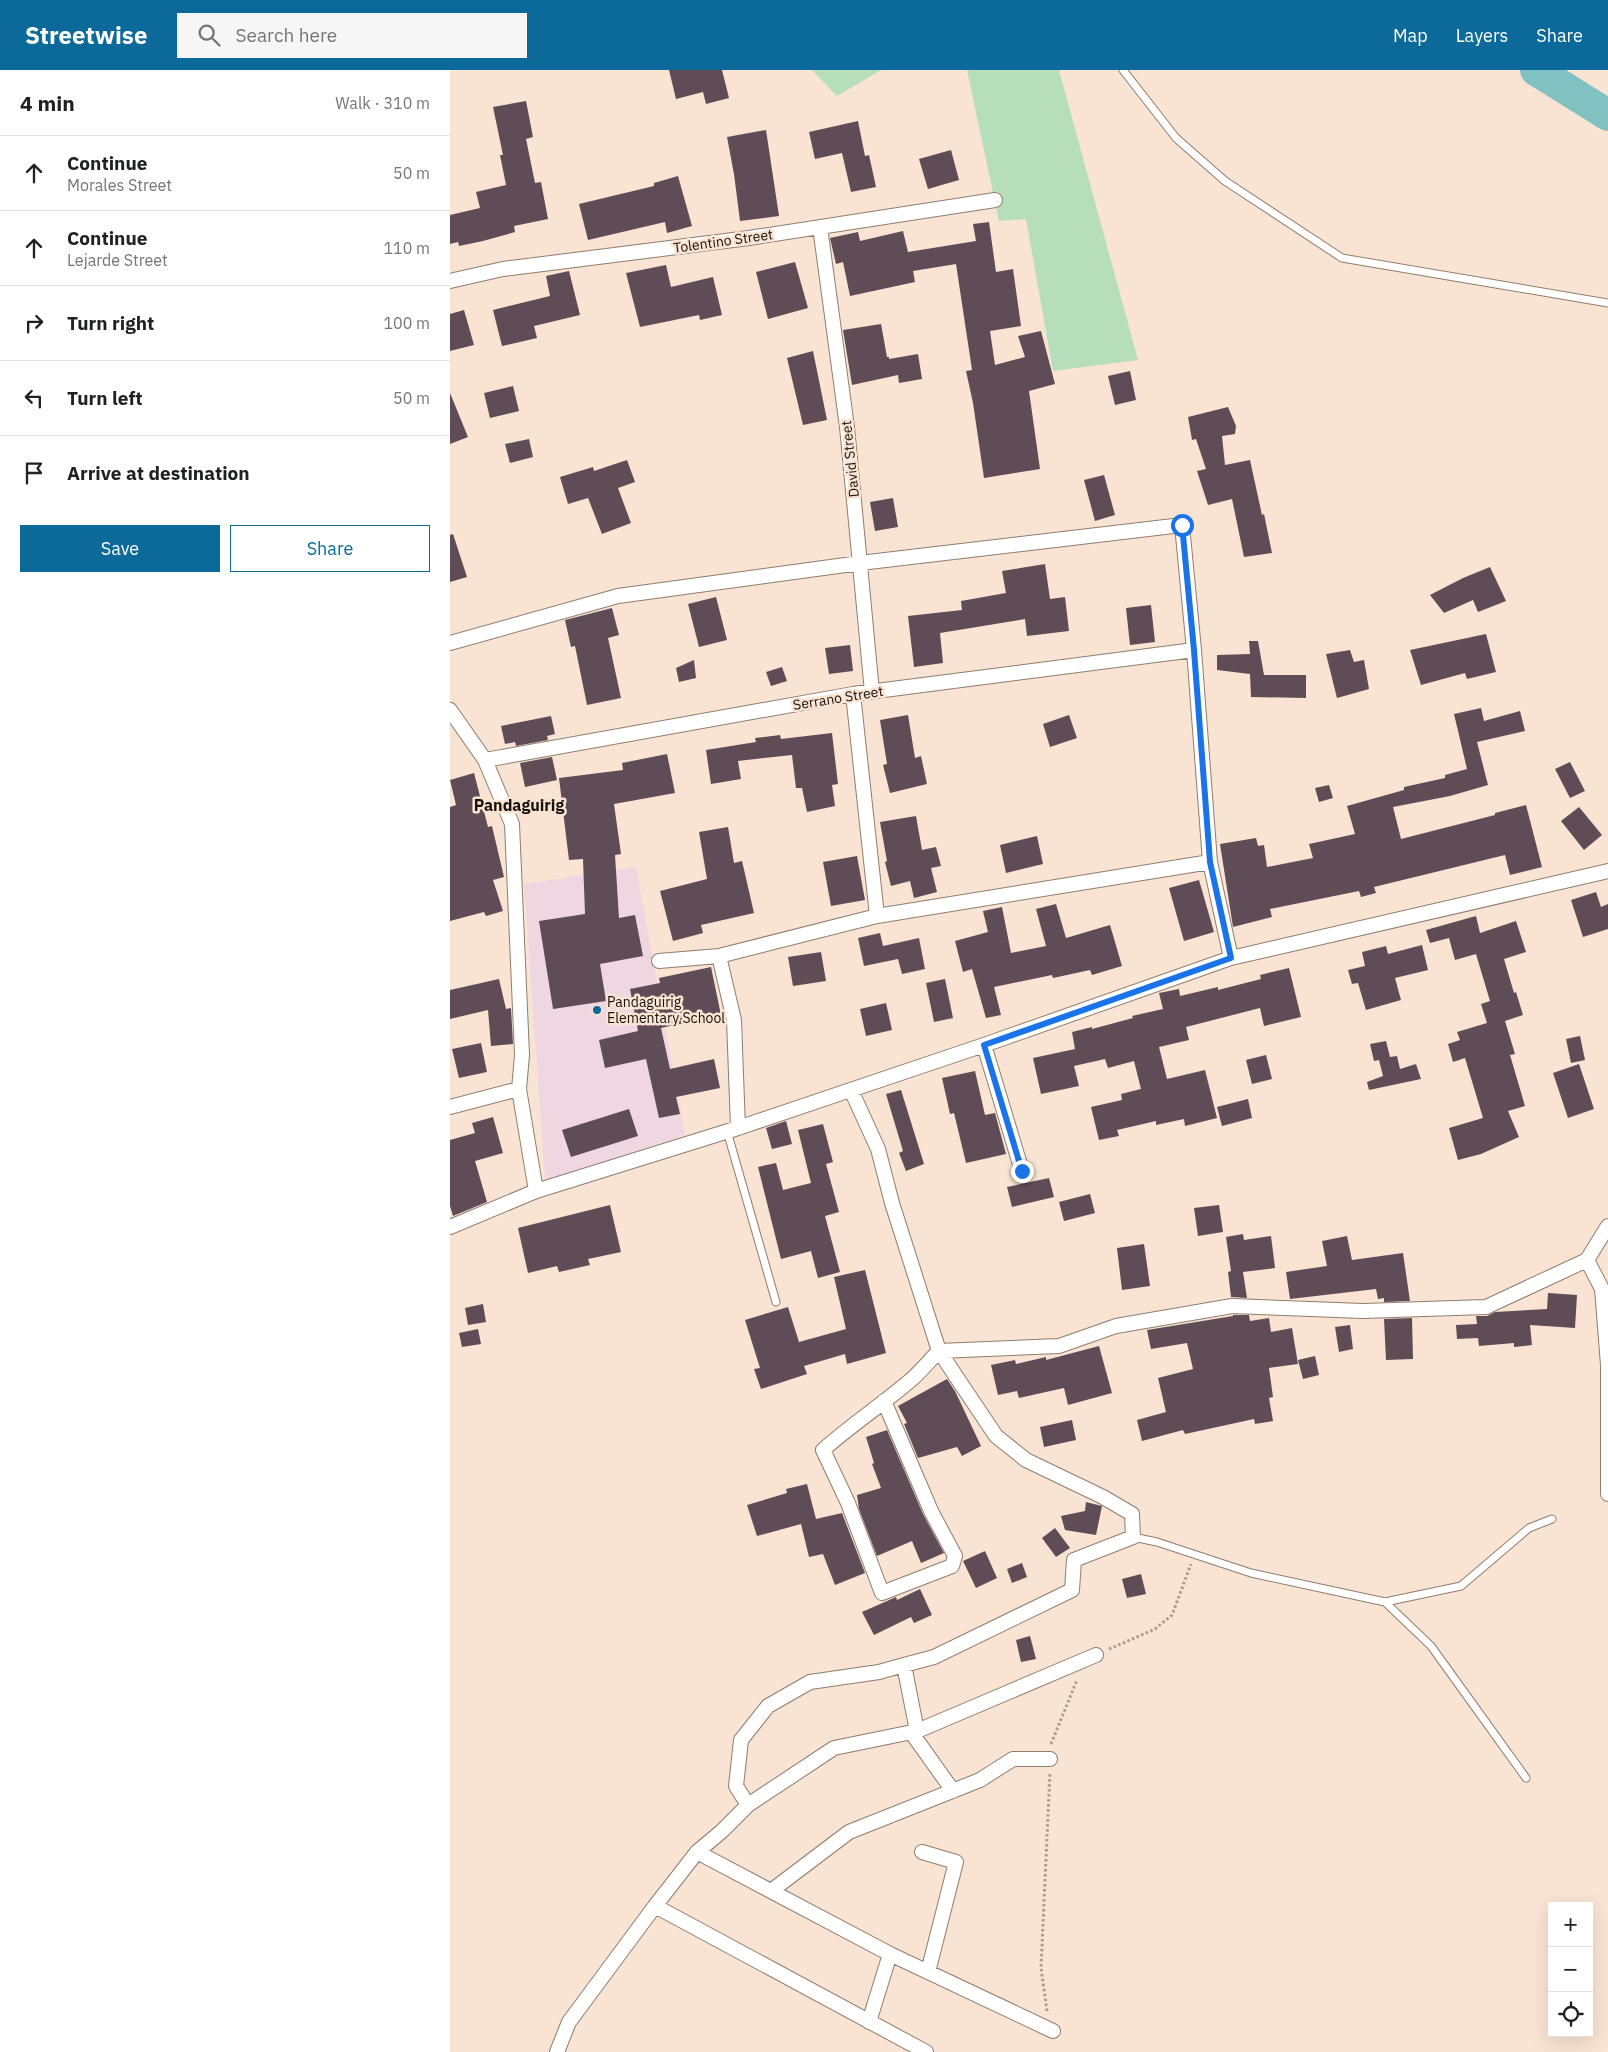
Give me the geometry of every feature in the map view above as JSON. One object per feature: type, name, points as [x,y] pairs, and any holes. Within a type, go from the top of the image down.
[{"type":"street","name":"Tolentino Street","points":[[450,280],[503,270],[749,238],[995,200]]},
{"type":"street","name":"David Street","points":[[820,227],[847,427],[872,692]]},
{"type":"street","points":[[450,643],[618,596],[860,562],[1182,525],[1194,650],[1210,862],[1231,958]]},
{"type":"street","name":"Serrano Street","points":[[485,760],[853,694],[1194,650]]},
{"type":"street","points":[[853,694],[877,916]]},
{"type":"street","points":[[450,710],[485,760],[512,824],[522,1055],[519,1089],[536,1191]]},
{"type":"street","points":[[659,961],[719,956],[877,916],[1210,862]]},
{"type":"street","points":[[450,1228],[536,1191],[851,1090],[1231,958],[1608,871]]},
{"type":"street","points":[[719,956],[734,1020],[733,1129]]},
{"type":"street","points":[[984,1045],[1022,1171]]},
{"type":"street","points":[[450,1107],[519,1089]]},
{"type":"street","points":[[748,1805],[736,1786],[741,1740],[768,1706],[810,1682],[879,1672],[934,1657],[1072,1590],[1074,1560],[1133,1538],[1132,1514],[1103,1497],[1026,1460],[996,1436],[939,1351],[892,1204],[878,1149],[851,1090]]},
{"type":"street","points":[[884,1401],[932,1511],[955,1556],[952,1566],[882,1593],[848,1503],[823,1450],[884,1401],[912,1379],[939,1351],[1059,1346],[1116,1326],[1232,1306],[1363,1311],[1486,1307],[1586,1260],[1608,1226]]},
{"type":"street","points":[[1586,1260],[1602,1289],[1608,1365],[1608,1494]]},
{"type":"street","points":[[557,2052],[569,2022],[655,1906],[697,1852],[722,1832],[748,1805],[834,1748],[914,1732],[1096,1655]]},
{"type":"street","points":[[904,1665],[914,1732],[953,1791]]},
{"type":"street","points":[[771,1890],[848,1832],[980,1780],[1013,1759],[1050,1759]]},
{"type":"street","points":[[697,1852],[890,1954],[1053,2032]]},
{"type":"street","points":[[922,1852],[956,1862],[928,1972]]},
{"type":"street","points":[[655,1906],[926,2052]]},
{"type":"street","points":[[869,2022],[890,1954]]},
{"type":"lane","points":[[1123,70],[1176,138],[1225,181],[1342,258],[1608,303]]},
{"type":"lane","points":[[733,1129],[776,1302]]},
{"type":"lane","points":[[1133,1538],[1157,1542],[1251,1573],[1385,1602],[1461,1586],[1529,1528],[1552,1519]]},
{"type":"lane","points":[[1385,1602],[1430,1646],[1526,1778]]},
{"type":"path","points":[[1053,2032],[1047,2012],[1041,1968],[1051,1745],[1076,1681],[1096,1655],[1155,1629],[1172,1616],[1195,1554]]},
{"type":"shaded area","name":"Pandaguirig Elementary School","points":[[636,867],[685,1135],[545,1181],[524,884]]},
{"type":"green space","points":[[812,70],[881,70],[837,96]]},
{"type":"green space","points":[[967,70],[1059,70],[1138,360],[1053,371],[1026,219],[999,221]]},
{"type":"building","points":[[669,70],[722,70],[729,98],[706,104],[703,92],[676,99]]},
{"type":"building","points":[[526,101],[533,137],[526,139],[535,183],[541,182],[548,219],[514,226],[515,232],[483,241],[459,246],[458,242],[450,244],[450,215],[480,208],[476,192],[506,185],[500,155],[503,155],[493,107]]},
{"type":"building","points":[[858,121],[865,156],[869,155],[876,187],[851,192],[842,153],[815,159],[809,132]]},
{"type":"building","points":[[766,130],[779,216],[740,221],[727,137]]},
{"type":"building","points":[[951,150],[959,180],[928,189],[919,159]]},
{"type":"building","points":[[678,176],[692,226],[667,233],[665,222],[588,240],[579,204],[654,186],[654,183]]},
{"type":"building","points":[[989,222],[996,272],[1013,269],[1021,326],[990,331],[995,365],[1025,357],[1018,336],[1041,331],[1055,384],[1029,391],[1040,469],[984,478],[973,403],[966,371],[972,370],[956,264],[913,271],[915,282],[850,296],[843,262],[836,264],[830,238],[858,232],[860,241],[903,231],[908,252],[976,241],[973,224]]},
{"type":"building","points":[[795,262],[808,308],[768,319],[756,272]]},
{"type":"building","points":[[666,265],[671,287],[713,277],[722,315],[700,320],[699,315],[640,327],[626,273]]},
{"type":"building","points":[[569,271],[580,315],[534,326],[537,338],[502,346],[493,310],[550,296],[546,276]]},
{"type":"building","points":[[464,310],[474,345],[450,351],[450,314]]},
{"type":"building","points":[[881,324],[887,357],[889,359],[918,354],[922,379],[899,383],[898,375],[852,385],[843,330]]},
{"type":"building","points":[[813,351],[827,420],[803,425],[787,358]]},
{"type":"building","points":[[1130,371],[1136,400],[1115,405],[1108,376]]},
{"type":"building","points":[[513,386],[519,411],[490,418],[484,393]]},
{"type":"building","points":[[450,393],[468,437],[450,444]]},
{"type":"building","points":[[1228,407],[1236,426],[1235,434],[1222,436],[1225,465],[1250,460],[1272,553],[1244,557],[1232,499],[1208,505],[1197,471],[1206,469],[1196,439],[1192,440],[1188,417]]},
{"type":"building","points":[[529,439],[533,457],[510,463],[505,444]]},
{"type":"building","points":[[627,460],[635,482],[618,488],[631,523],[602,534],[588,498],[568,504],[560,477],[593,467],[594,471]]},
{"type":"building","points":[[1104,475],[1115,515],[1095,521],[1084,480]]},
{"type":"building","points":[[893,498],[898,527],[875,531],[870,502]]},
{"type":"building","points":[[453,534],[467,577],[450,582],[450,535]]},
{"type":"building","points":[[1045,564],[1050,599],[1065,597],[1069,631],[1027,636],[1025,619],[940,633],[943,663],[914,667],[908,616],[962,610],[961,601],[1006,593],[1002,571]]},
{"type":"building","points":[[1490,567],[1506,601],[1478,612],[1473,600],[1444,613],[1430,595],[1463,578]]},
{"type":"building","points":[[716,597],[727,640],[699,647],[688,604]]},
{"type":"building","points":[[1151,605],[1155,642],[1130,645],[1126,608]]},
{"type":"building","points":[[612,608],[619,635],[608,638],[621,698],[587,705],[575,646],[571,647],[565,620]]},
{"type":"building","points":[[1486,634],[1496,672],[1467,679],[1465,673],[1421,685],[1410,650]]},
{"type":"building","points":[[1249,641],[1258,641],[1264,675],[1306,675],[1306,698],[1251,697],[1250,674],[1217,670],[1217,655],[1250,654]]},
{"type":"building","points":[[850,645],[853,671],[829,674],[825,648]]},
{"type":"building","points":[[1350,650],[1354,662],[1364,660],[1369,689],[1337,698],[1326,654]]},
{"type":"building","points":[[694,660],[696,678],[679,682],[676,668]]},
{"type":"building","points":[[782,667],[787,681],[771,686],[766,672]]},
{"type":"building","points":[[1481,708],[1484,721],[1520,711],[1525,731],[1477,742],[1488,785],[1450,796],[1393,807],[1401,839],[1495,815],[1495,813],[1526,805],[1542,867],[1510,875],[1505,855],[1374,887],[1376,893],[1361,897],[1359,891],[1270,909],[1272,917],[1233,927],[1220,844],[1256,838],[1258,846],[1264,845],[1267,867],[1313,858],[1309,844],[1355,834],[1347,806],[1404,790],[1404,787],[1445,778],[1445,775],[1467,769],[1454,714]]},
{"type":"building","points":[[908,715],[915,758],[921,756],[927,784],[890,793],[883,765],[887,764],[880,720]]},
{"type":"building","points":[[1069,715],[1077,738],[1050,747],[1043,724]]},
{"type":"building","points":[[551,716],[555,734],[547,736],[548,740],[516,746],[515,742],[505,744],[501,726]]},
{"type":"building","points":[[832,733],[838,784],[832,785],[835,806],[807,812],[802,788],[796,788],[792,755],[738,761],[741,779],[711,784],[706,750],[756,742],[755,738],[780,735],[781,739]]},
{"type":"building","points":[[667,754],[675,793],[614,804],[621,854],[615,855],[619,918],[635,915],[643,956],[600,964],[606,1001],[553,1009],[539,921],[585,914],[583,859],[569,860],[559,778],[623,770],[622,763]]},
{"type":"building","points":[[552,757],[557,780],[525,787],[520,763]]},
{"type":"building","points":[[1570,762],[1585,791],[1570,798],[1555,769]]},
{"type":"building","points":[[474,773],[488,827],[492,826],[504,877],[493,880],[503,911],[486,916],[484,912],[450,921],[450,807],[456,805],[450,780]]},
{"type":"building","points":[[1329,785],[1333,798],[1319,802],[1315,788]]},
{"type":"building","points":[[1579,807],[1602,835],[1584,850],[1561,821]]},
{"type":"building","points":[[916,816],[922,850],[936,847],[941,866],[931,868],[937,892],[914,898],[910,881],[891,886],[885,862],[887,861],[880,822]]},
{"type":"building","points":[[728,827],[734,863],[742,861],[754,913],[701,925],[703,933],[673,941],[660,891],[707,879],[699,832]]},
{"type":"building","points":[[1037,836],[1043,864],[1006,873],[1000,845]]},
{"type":"building","points":[[857,856],[865,900],[831,906],[823,862]]},
{"type":"building","points":[[1199,880],[1214,932],[1184,941],[1169,888]]},
{"type":"building","points":[[1596,892],[1601,907],[1608,904],[1608,929],[1583,937],[1571,900]]},
{"type":"building","points":[[1056,904],[1066,938],[1110,925],[1122,966],[1092,975],[1090,970],[1053,978],[1052,975],[994,987],[1001,1015],[986,1018],[972,969],[963,972],[955,941],[988,932],[983,911],[1002,907],[1011,953],[1046,946],[1036,909]]},
{"type":"building","points":[[1476,916],[1480,933],[1516,921],[1526,952],[1504,959],[1523,1015],[1505,1021],[1515,1054],[1510,1055],[1525,1106],[1508,1111],[1519,1137],[1481,1154],[1458,1160],[1449,1128],[1483,1118],[1465,1058],[1453,1062],[1448,1044],[1460,1040],[1457,1032],[1487,1023],[1481,1004],[1490,1001],[1476,954],[1455,960],[1449,938],[1430,943],[1426,930]]},
{"type":"building","points":[[880,933],[883,946],[919,938],[925,969],[902,974],[898,959],[864,966],[858,938]]},
{"type":"building","points":[[1422,945],[1428,970],[1395,978],[1401,1000],[1366,1010],[1358,983],[1352,984],[1348,970],[1365,966],[1362,952],[1386,946],[1388,954]]},
{"type":"building","points":[[821,952],[826,981],[793,986],[788,957]]},
{"type":"building","points":[[711,967],[721,1015],[661,1028],[670,1069],[714,1059],[720,1088],[676,1097],[680,1114],[659,1118],[646,1059],[605,1068],[599,1040],[638,1031],[630,989],[660,983],[659,978]]},
{"type":"building","points":[[1289,968],[1301,1017],[1264,1026],[1260,1008],[1186,1027],[1189,1040],[1159,1047],[1167,1079],[1205,1070],[1217,1118],[1185,1126],[1184,1119],[1156,1125],[1156,1121],[1117,1130],[1119,1136],[1099,1140],[1091,1107],[1122,1100],[1121,1094],[1141,1089],[1134,1061],[1108,1068],[1105,1059],[1074,1066],[1079,1086],[1041,1094],[1033,1058],[1075,1049],[1072,1032],[1092,1027],[1092,1029],[1133,1018],[1132,1016],[1163,1009],[1159,993],[1179,989],[1180,996],[1218,987],[1218,990],[1261,979],[1260,975]]},
{"type":"building","points":[[499,979],[506,1009],[511,1008],[513,1044],[491,1046],[488,1010],[450,1019],[450,990]]},
{"type":"building","points":[[945,979],[953,1018],[934,1022],[926,983]]},
{"type":"building","points":[[886,1003],[892,1030],[866,1036],[860,1009]]},
{"type":"building","points":[[1580,1036],[1585,1060],[1571,1063],[1566,1039]]},
{"type":"building","points":[[1386,1041],[1390,1057],[1397,1056],[1400,1069],[1416,1064],[1421,1079],[1369,1090],[1367,1082],[1383,1076],[1379,1060],[1374,1061],[1370,1044]]},
{"type":"building","points":[[481,1043],[487,1072],[459,1078],[452,1049]]},
{"type":"building","points":[[1266,1055],[1272,1079],[1252,1084],[1246,1060]]},
{"type":"building","points":[[1579,1064],[1594,1109],[1568,1118],[1553,1073]]},
{"type":"building","points":[[975,1071],[985,1115],[995,1113],[1006,1154],[966,1163],[954,1113],[950,1114],[942,1078]]},
{"type":"building","points":[[901,1090],[924,1164],[906,1171],[899,1153],[903,1151],[886,1094]]},
{"type":"building","points":[[1248,1099],[1252,1118],[1222,1126],[1217,1107]]},
{"type":"building","points":[[629,1109],[638,1136],[571,1157],[562,1130]]},
{"type":"building","points":[[493,1117],[503,1153],[475,1161],[487,1202],[453,1216],[450,1206],[450,1140],[475,1133],[472,1123]]},
{"type":"building","points":[[786,1121],[792,1144],[772,1149],[766,1128]]},
{"type":"building","points":[[823,1124],[833,1162],[826,1164],[839,1212],[825,1216],[840,1272],[818,1278],[811,1251],[781,1259],[758,1167],[776,1163],[783,1190],[811,1183],[798,1130]]},
{"type":"building","points":[[1049,1178],[1054,1197],[1012,1207],[1007,1187]]},
{"type":"building","points":[[1090,1194],[1095,1213],[1064,1221],[1059,1202]]},
{"type":"building","points":[[610,1205],[621,1252],[588,1259],[590,1265],[559,1272],[557,1266],[528,1273],[518,1228]]},
{"type":"building","points":[[1219,1205],[1223,1232],[1198,1236],[1194,1208]]},
{"type":"building","points":[[1243,1234],[1244,1240],[1271,1236],[1275,1268],[1243,1272],[1247,1298],[1231,1297],[1228,1272],[1231,1271],[1226,1237]]},
{"type":"building","points":[[1347,1236],[1352,1260],[1403,1253],[1410,1301],[1384,1302],[1384,1298],[1378,1299],[1376,1289],[1290,1299],[1286,1272],[1327,1266],[1322,1241]]},
{"type":"building","points":[[1144,1244],[1150,1286],[1122,1290],[1117,1248]]},
{"type":"building","points":[[865,1270],[886,1353],[847,1364],[845,1354],[804,1366],[807,1374],[761,1389],[754,1369],[760,1368],[745,1320],[788,1307],[799,1342],[846,1329],[834,1277]]},
{"type":"building","points":[[1548,1293],[1577,1295],[1575,1328],[1530,1325],[1532,1345],[1514,1347],[1514,1343],[1479,1346],[1478,1338],[1457,1339],[1456,1325],[1477,1324],[1476,1316],[1487,1316],[1495,1312],[1547,1309]]},
{"type":"building","points":[[483,1304],[486,1322],[468,1325],[465,1308]]},
{"type":"building","points":[[1233,1315],[1249,1315],[1250,1321],[1269,1318],[1271,1332],[1292,1328],[1298,1364],[1269,1368],[1273,1397],[1269,1398],[1273,1421],[1255,1424],[1254,1419],[1185,1434],[1183,1430],[1142,1441],[1137,1420],[1166,1412],[1158,1378],[1193,1369],[1187,1343],[1151,1349],[1147,1330]]},
{"type":"building","points":[[1412,1318],[1413,1359],[1386,1360],[1384,1319]]},
{"type":"building","points":[[1350,1325],[1353,1349],[1339,1352],[1335,1327]]},
{"type":"building","points":[[478,1329],[481,1344],[462,1347],[459,1333]]},
{"type":"building","points":[[1099,1346],[1112,1393],[1068,1405],[1064,1388],[1019,1398],[1017,1391],[998,1395],[991,1365],[1015,1360],[1016,1364],[1046,1357],[1046,1360]]},
{"type":"building","points":[[1315,1356],[1319,1375],[1303,1379],[1298,1360]]},
{"type":"building","points":[[947,1379],[955,1391],[981,1446],[962,1456],[957,1447],[918,1458],[904,1424],[907,1423],[898,1406]]},
{"type":"building","points":[[1072,1420],[1076,1440],[1044,1447],[1040,1427]]},
{"type":"building","points":[[887,1430],[923,1514],[944,1553],[921,1563],[912,1541],[877,1556],[859,1509],[857,1495],[881,1488],[872,1464],[874,1463],[866,1437]]},
{"type":"building","points":[[807,1484],[816,1519],[842,1513],[865,1573],[835,1585],[823,1554],[809,1557],[801,1524],[757,1536],[747,1505],[787,1493],[786,1489]]},
{"type":"building","points":[[1086,1502],[1102,1506],[1096,1535],[1065,1530],[1061,1516],[1085,1511]]},
{"type":"building","points":[[1055,1528],[1070,1548],[1056,1557],[1042,1538]]},
{"type":"building","points":[[985,1551],[997,1578],[976,1588],[963,1561]]},
{"type":"building","points":[[1022,1563],[1027,1577],[1012,1583],[1007,1569]]},
{"type":"building","points":[[1141,1574],[1146,1594],[1127,1598],[1122,1579]]},
{"type":"building","points":[[920,1589],[932,1615],[914,1623],[911,1617],[874,1635],[862,1612],[896,1597],[897,1600]]},
{"type":"building","points":[[1030,1636],[1036,1659],[1021,1662],[1016,1640]]},
{"type":"waterway","points":[[1536,70],[1608,115]]},
{"type":"place","name":"Pandaguirig Elementary School","points":[[597,1010]]},
{"type":"district","name":"Pandaguirig","points":[[519,805]]},
{"type":"route","points":[[1022,1171],[984,1045],[1231,958],[1210,862],[1194,650],[1182,525]]}]
